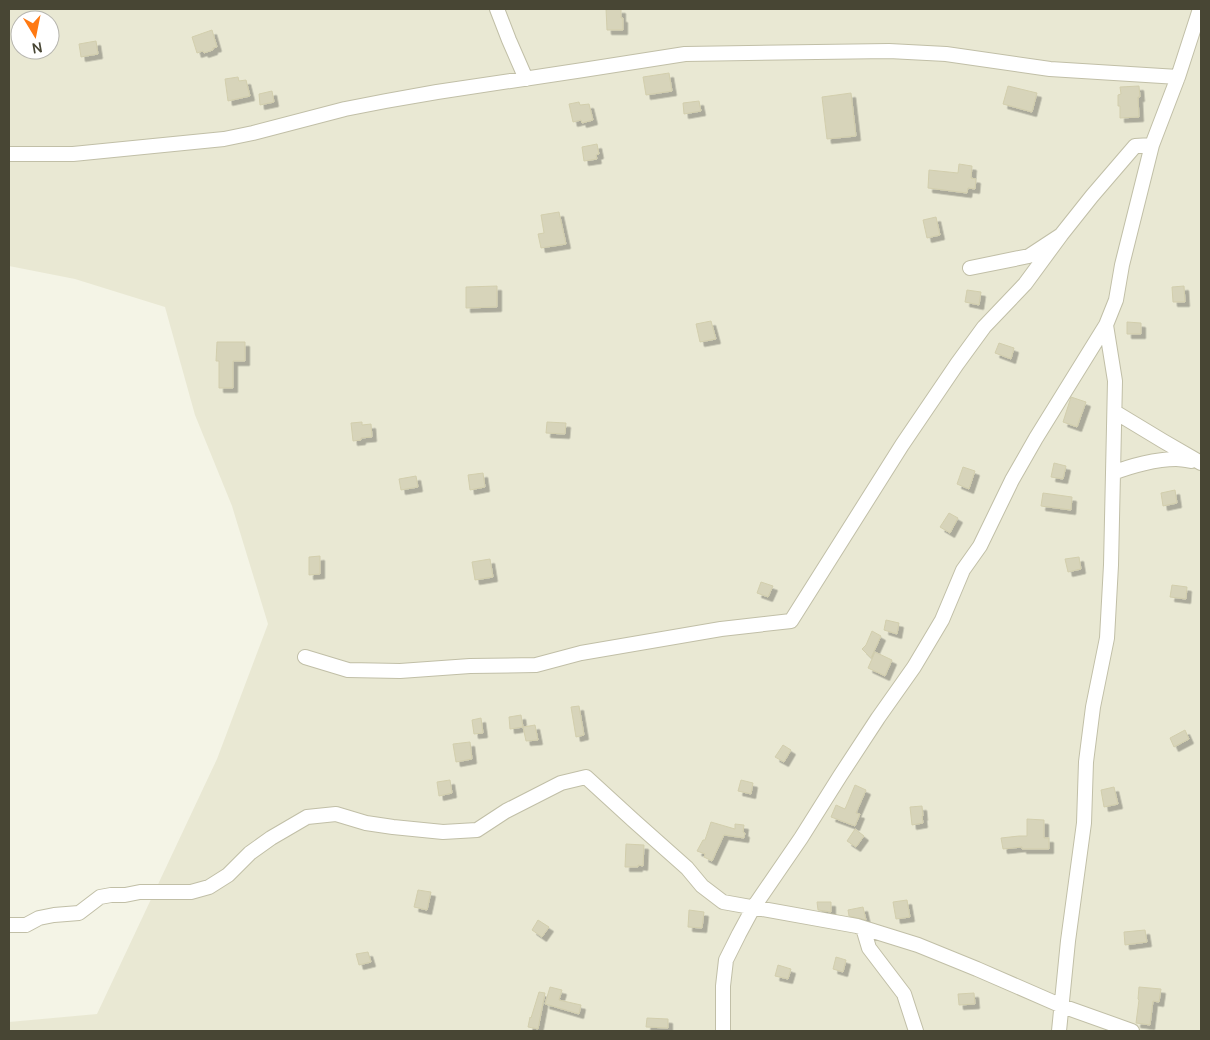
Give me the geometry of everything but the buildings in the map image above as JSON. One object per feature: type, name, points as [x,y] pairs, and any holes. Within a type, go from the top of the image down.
[{"type":"street","points":[[497,9],[526,78]]},
{"type":"street","points":[[723,1031],[723,986],[726,960],[753,908],[801,838],[878,718],[914,667],[942,620],[963,570],[980,546],[1012,480],[1106,325],[1116,300],[1122,265],[1152,146],[1178,77],[1200,9]]},
{"type":"street","points":[[9,154],[73,154],[224,139],[344,109],[386,101],[685,54],[880,51],[946,54],[1050,70],[1178,77]]},
{"type":"street","points":[[305,657],[348,670],[400,671],[470,666],[536,665],[581,653],[721,629],[791,621],[902,445],[984,327],[1025,284],[1061,234],[1135,146],[1152,146]]},
{"type":"street","points":[[970,268],[1029,256],[1061,234]]},
{"type":"street","points":[[1059,1031],[1068,941],[1084,823],[1086,762],[1092,716],[1107,638],[1111,565],[1115,381],[1106,325]]},
{"type":"street","points":[[1115,412],[1200,462]]},
{"type":"street","points":[[1113,473],[1148,462],[1176,459],[1200,462]]},
{"type":"street","points":[[9,925],[26,925],[39,918],[79,913],[100,897],[110,894],[191,892],[209,887],[228,875],[250,853],[307,817],[336,814],[366,823],[394,827],[443,832],[478,830],[506,811],[561,783],[586,777],[687,868],[702,886],[723,902],[863,928],[918,945],[1062,1006],[1132,1031]]},
{"type":"street","points":[[863,928],[868,948],[904,994],[916,1031]]},
{"type":"shaded area","points":[[9,9],[1201,9],[1201,1031],[9,1031],[9,1022],[97,1014],[217,759],[268,624],[232,506],[195,415],[165,307],[75,279],[9,266]]}]
